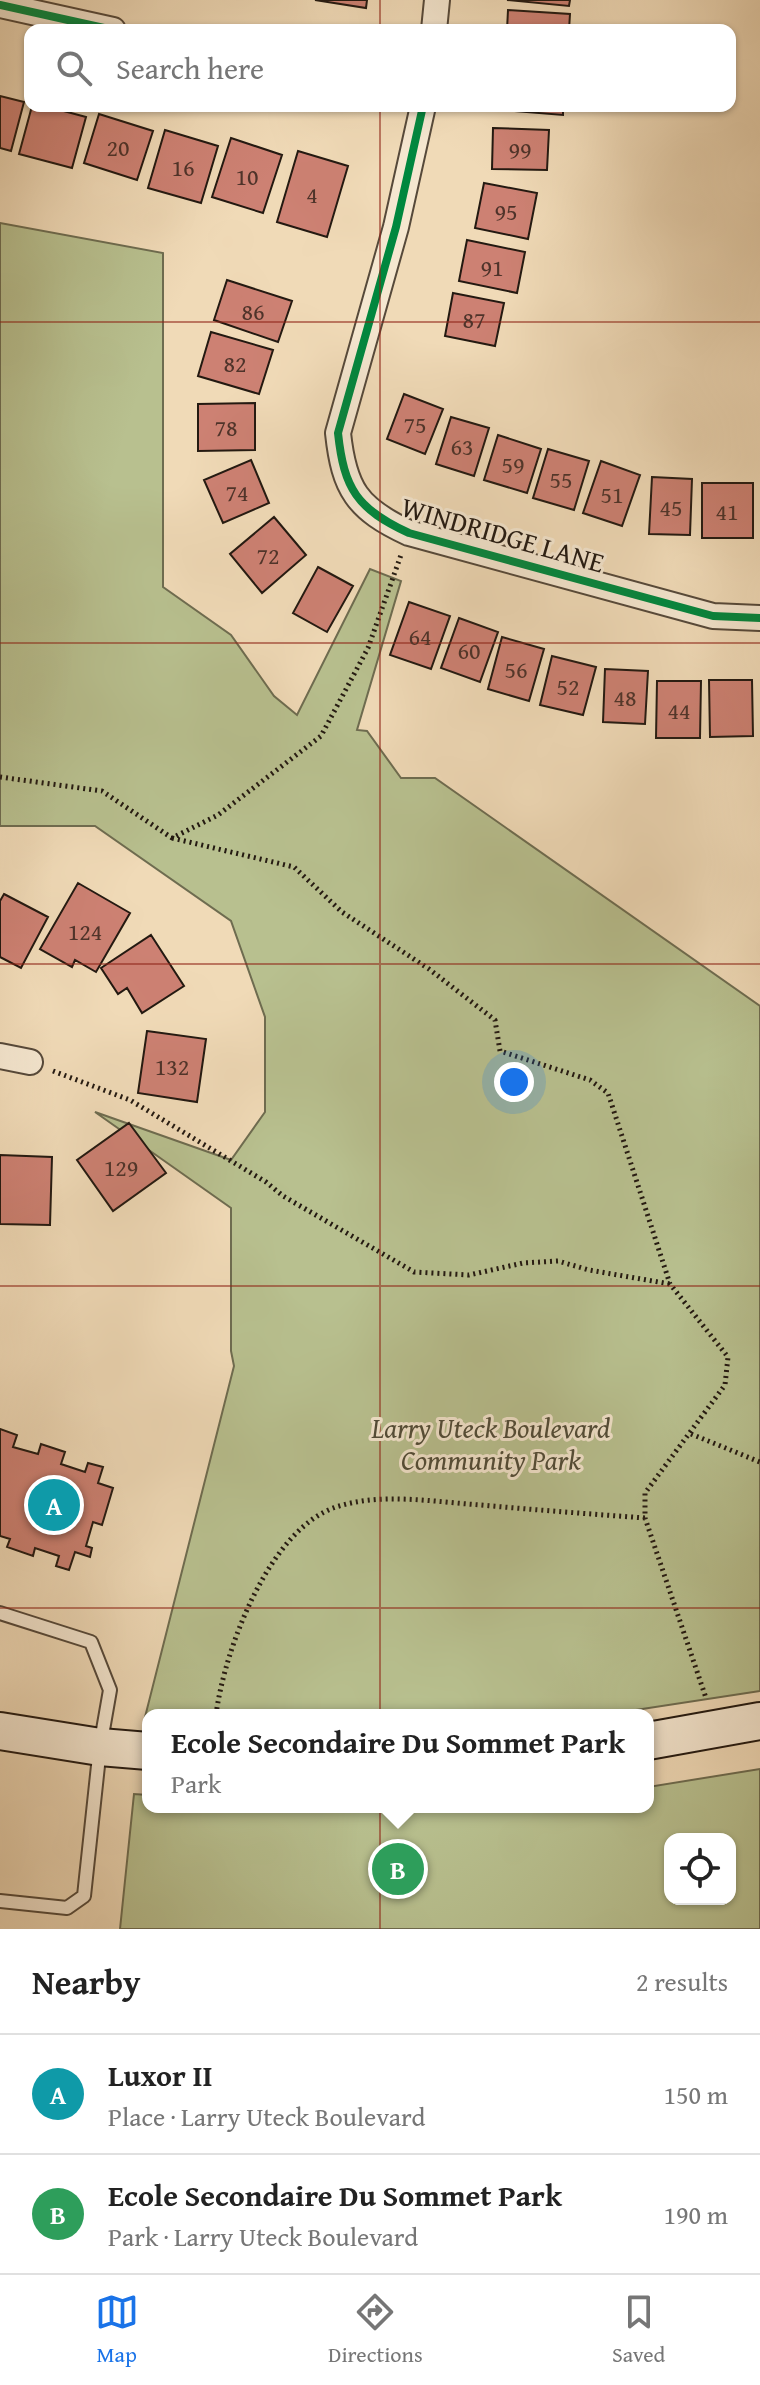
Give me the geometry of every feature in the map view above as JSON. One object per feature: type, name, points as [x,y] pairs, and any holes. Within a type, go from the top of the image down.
[{"type":"main road","points":[[654,1740],[760,1721]]},
{"type":"main road","points":[[0,1731],[142,1750]]},
{"type":"street","points":[[435,24],[437,0]]},
{"type":"street","points":[[0,5],[86,24]]},
{"type":"street","name":"WINDRIDGE LANE","points":[[422,112],[396,227],[338,433],[342,465],[359,501],[380,520],[409,533],[713,616],[760,618]]},
{"type":"street","points":[[0,1056],[30,1062]]},
{"type":"lane","points":[[0,1613],[91,1642],[110,1690],[100,1747],[84,1896],[67,1908],[0,1901]]},
{"type":"path","points":[[172,838],[218,815],[321,736],[368,648],[409,533]]},
{"type":"path","points":[[0,777],[102,791],[172,838],[294,867],[342,912],[429,969],[495,1020],[500,1051],[590,1080],[608,1093],[670,1284],[728,1357],[725,1385],[645,1493],[645,1518],[717,1731]]},
{"type":"path","points":[[30,1062],[130,1100],[266,1182],[283,1196],[414,1272],[469,1275],[523,1263],[558,1261],[589,1270],[670,1284]]},
{"type":"path","points":[[690,1433],[760,1462]]},
{"type":"path","points":[[217,1709],[219,1688],[235,1634],[274,1561],[299,1529],[333,1508],[365,1500],[411,1500],[645,1518]]},
{"type":"green space","name":"Larry Uteck Boulevard Community Park","points":[[0,223],[163,253],[163,587],[231,635],[274,696],[297,715],[370,569],[401,581],[357,730],[367,731],[401,778],[435,778],[760,1006],[760,1691],[642,1709],[147,1709],[234,1366],[231,1351],[231,1208],[95,1112],[231,1160],[265,1112],[265,1017],[231,921],[95,826],[0,826]]},
{"type":"green space","points":[[760,1769],[760,1929],[120,1929],[134,1794],[142,1795],[142,1813],[654,1813],[654,1786]]},
{"type":"building","points":[[315,0],[367,0],[366,8]]},
{"type":"building","points":[[507,0],[570,0],[569,6]]},
{"type":"building","points":[[508,10],[570,14],[569,24],[507,24]]},
{"type":"building","points":[[0,96],[24,102],[11,151],[0,148]]},
{"type":"building","points":[[30,112],[67,112],[86,117],[72,168],[19,154]]},
{"type":"building","points":[[526,112],[563,112],[563,115]]},
{"type":"building","points":[[99,114],[153,131],[137,180],[84,163]]},
{"type":"building","points":[[493,128],[549,130],[547,170],[492,169]]},
{"type":"building","points":[[165,130],[218,146],[201,203],[148,188]]},
{"type":"building","points":[[231,138],[282,155],[263,213],[212,197]]},
{"type":"building","points":[[298,151],[348,166],[327,237],[277,222]]},
{"type":"building","points":[[484,183],[537,193],[528,239],[475,228]]},
{"type":"building","points":[[467,240],[525,252],[517,293],[459,281]]},
{"type":"building","points":[[227,280],[292,301],[278,342],[214,320]]},
{"type":"building","points":[[453,293],[504,303],[495,346],[445,336]]},
{"type":"building","points":[[211,332],[273,350],[259,394],[198,376]]},
{"type":"building","points":[[404,394],[443,409],[425,454],[387,439]]},
{"type":"building","points":[[255,403],[255,450],[198,451],[198,404]]},
{"type":"building","points":[[451,417],[489,428],[474,476],[436,464]]},
{"type":"building","points":[[498,435],[541,449],[527,493],[484,480]]},
{"type":"building","points":[[548,449],[589,461],[574,510],[533,498]]},
{"type":"building","points":[[251,460],[269,503],[223,523],[204,480]]},
{"type":"building","points":[[601,461],[640,475],[622,526],[583,513]]},
{"type":"building","points":[[652,477],[692,479],[690,535],[649,534]]},
{"type":"building","points":[[702,483],[753,483],[753,538],[702,538]]},
{"type":"building","points":[[274,517],[306,555],[262,593],[230,554]]},
{"type":"building","points":[[318,567],[353,586],[327,632],[293,613]]},
{"type":"building","points":[[409,602],[450,616],[431,669],[390,655]]},
{"type":"building","points":[[459,618],[498,632],[480,682],[441,668]]},
{"type":"building","points":[[502,637],[544,649],[529,701],[488,689]]},
{"type":"building","points":[[552,656],[596,667],[583,715],[540,705]]},
{"type":"building","points":[[605,669],[648,671],[645,724],[603,722]]},
{"type":"building","points":[[709,680],[752,680],[753,736],[710,737]]},
{"type":"building","points":[[657,681],[701,681],[700,738],[656,738]]},
{"type":"building","points":[[78,883],[130,913],[96,972],[75,960],[72,967],[40,949]]},
{"type":"building","points":[[4,894],[48,917],[21,968],[0,957],[0,901]]},
{"type":"building","points":[[151,935],[184,986],[142,1013],[127,988],[118,994],[101,968]]},
{"type":"building","points":[[147,1031],[206,1039],[197,1102],[138,1093]]},
{"type":"building","points":[[129,1123],[166,1173],[113,1211],[77,1160]]},
{"type":"building","points":[[0,1155],[52,1157],[50,1225],[0,1224]]},
{"type":"building","points":[[0,1429],[17,1435],[13,1447],[38,1454],[41,1444],[65,1452],[61,1464],[85,1472],[88,1463],[103,1467],[98,1483],[113,1488],[102,1525],[93,1522],[86,1546],[92,1548],[90,1557],[75,1552],[69,1570],[56,1566],[59,1556],[35,1548],[33,1556],[7,1547],[10,1539],[0,1536]]},
{"type":"cycle path","points":[[0,5],[86,24]]},
{"type":"cycle path","points":[[422,112],[396,227],[338,433],[344,469],[356,495],[377,515],[409,533],[713,616],[760,618]]},
{"type":"place","name":"Luxor II","points":[[54,1505]]},
{"type":"place","name":"Ecole Secondaire Du Sommet Park","points":[[398,1869]]}]
